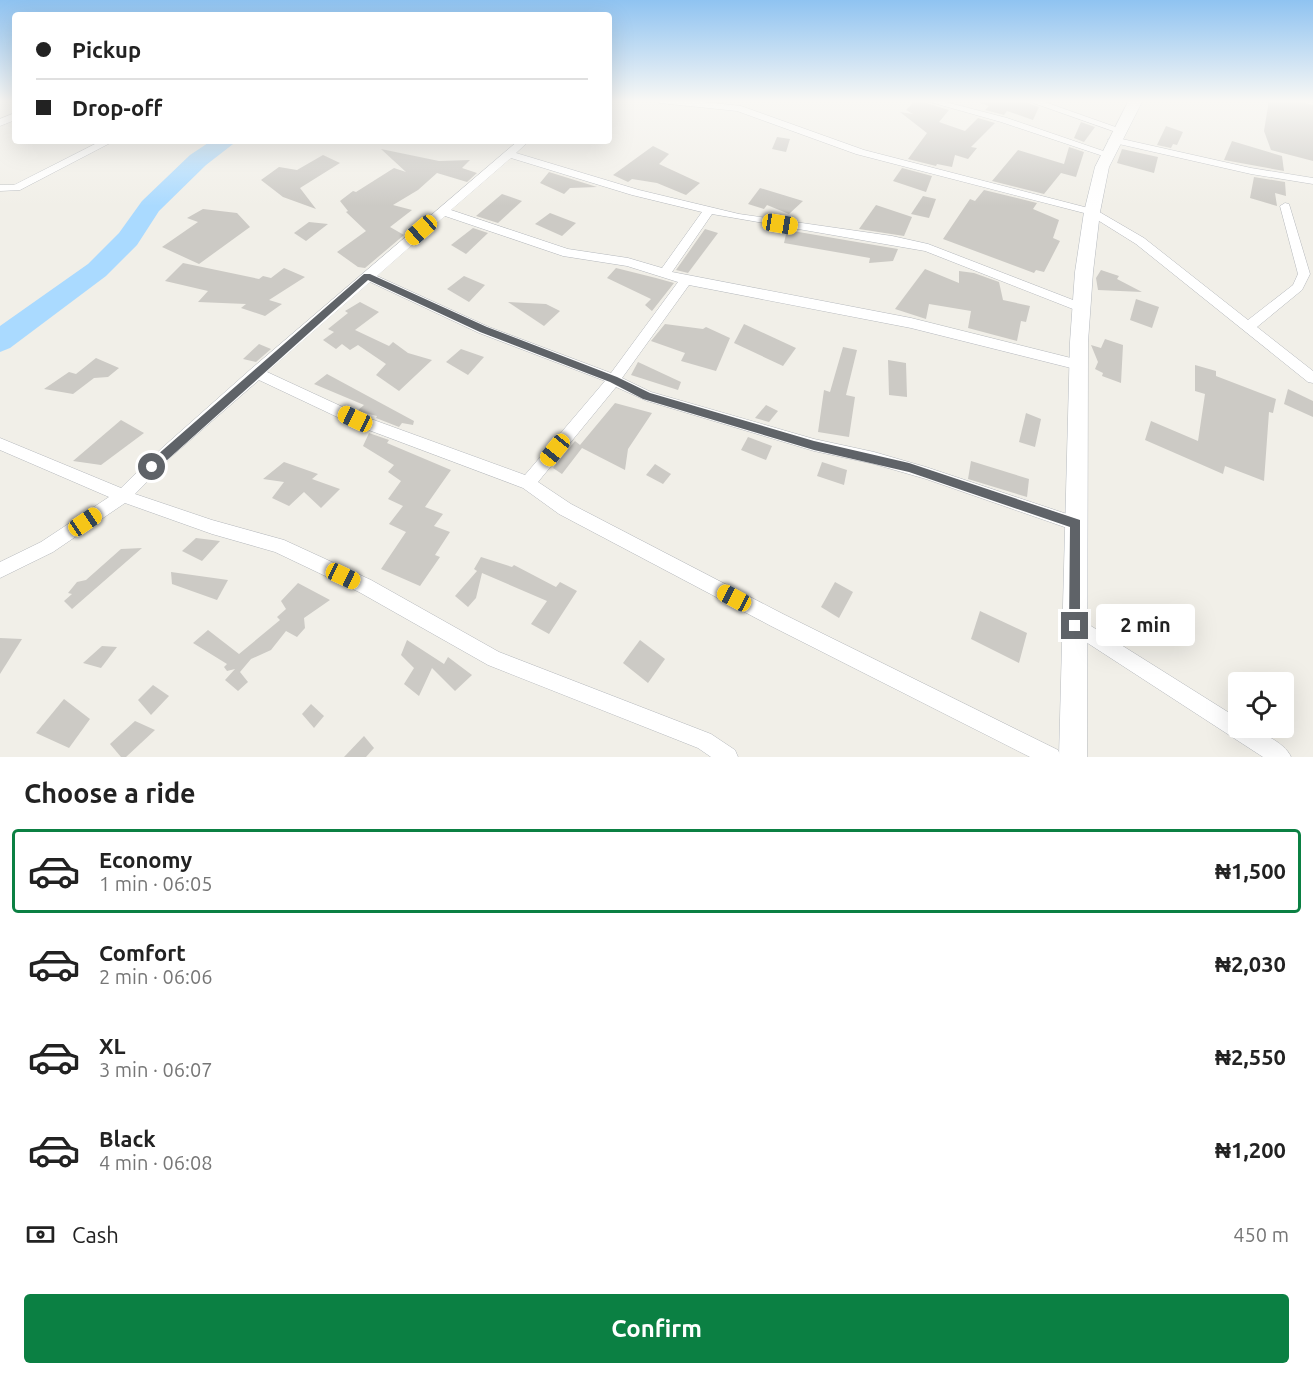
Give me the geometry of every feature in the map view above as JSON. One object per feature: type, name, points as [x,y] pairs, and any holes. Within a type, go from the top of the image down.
[{"type":"street","points":[[816,135],[860,152],[1092,212],[1140,241],[1313,378]]},
{"type":"street","points":[[1080,135],[1251,171],[1313,181]]},
{"type":"street","points":[[1102,135],[1113,142]]},
{"type":"street","points":[[1073,757],[1079,365],[1082,308],[1092,212],[1117,135]]},
{"type":"street","points":[[0,188],[16,188],[104,144]]},
{"type":"street","points":[[0,570],[47,547],[123,496],[167,452],[521,144]]},
{"type":"street","points":[[509,154],[636,193],[739,217],[892,240],[928,248],[1082,308]]},
{"type":"street","points":[[1248,327],[1298,288],[1304,274],[1285,206]]},
{"type":"street","points":[[665,273],[710,209]]},
{"type":"street","points":[[442,211],[567,253],[628,262],[686,280],[911,323],[1079,365]]},
{"type":"street","points":[[367,276],[484,330],[613,379],[647,396],[814,445],[905,467],[1076,524]]},
{"type":"street","points":[[528,483],[613,379],[686,280]]},
{"type":"street","points":[[256,374],[355,419],[528,483],[565,509],[777,620],[1052,757]]},
{"type":"street","points":[[0,444],[123,496],[212,527],[278,545],[365,586],[494,659],[704,741],[728,757]]},
{"type":"street","points":[[1075,626],[1281,757]]},
{"type":"building","points":[[925,135],[983,135],[971,147],[977,148],[968,159],[955,155],[952,167],[937,164],[936,166],[908,159]]},
{"type":"building","points":[[1075,135],[1089,135],[1084,142],[1074,138]]},
{"type":"building","points":[[1162,135],[1181,135],[1177,145],[1173,144],[1171,148],[1157,145]]},
{"type":"building","points":[[1266,135],[1313,135],[1313,161],[1271,150]]},
{"type":"building","points":[[777,137],[790,139],[786,152],[772,149]]},
{"type":"building","points":[[1232,141],[1282,156],[1284,171],[1224,160]]},
{"type":"building","points":[[653,146],[669,154],[659,164],[700,183],[686,195],[657,183],[632,179],[628,182],[613,175]]},
{"type":"building","points":[[1069,147],[1084,152],[1076,177],[1061,173],[1044,194],[992,181],[1018,150],[1064,164]]},
{"type":"building","points":[[381,149],[439,161],[470,160],[462,168],[477,173],[467,182],[437,173],[418,190],[393,205],[412,210],[390,227],[404,235],[365,268],[358,267],[337,252],[366,231],[346,212],[348,211],[340,201],[394,168],[406,172]]},
{"type":"building","points":[[1122,149],[1158,157],[1154,173],[1117,163]]},
{"type":"building","points":[[323,155],[340,163],[300,188],[316,209],[283,197],[261,180],[279,167],[297,170]]},
{"type":"building","points":[[902,168],[932,176],[926,192],[893,181]]},
{"type":"building","points":[[549,172],[597,187],[570,188],[564,194],[540,183]]},
{"type":"building","points":[[1254,177],[1285,182],[1286,196],[1275,193],[1277,206],[1250,198]]},
{"type":"building","points":[[760,188],[803,201],[789,214],[767,205],[764,209],[748,204]]},
{"type":"building","points":[[984,190],[1037,203],[1033,209],[1059,220],[1053,238],[1060,241],[1044,272],[1036,270],[1034,273],[943,239],[970,199],[975,201]]},
{"type":"building","points":[[502,194],[522,201],[498,223],[476,216]]},
{"type":"building","points":[[923,196],[936,199],[929,218],[911,214]]},
{"type":"building","points":[[876,205],[912,217],[904,236],[859,229]]},
{"type":"building","points":[[203,209],[237,213],[250,227],[199,264],[162,247],[198,222],[187,218]]},
{"type":"building","points":[[550,213],[576,223],[562,236],[535,224]]},
{"type":"building","points":[[309,222],[328,224],[306,241],[294,233]]},
{"type":"building","points":[[473,228],[488,233],[466,254],[451,245]]},
{"type":"building","points":[[705,229],[718,233],[688,273],[676,270]]},
{"type":"building","points":[[787,230],[898,249],[893,261],[869,263],[870,258],[784,243]]},
{"type":"building","points":[[183,263],[259,279],[263,276],[271,278],[284,268],[305,277],[269,300],[282,304],[265,316],[241,308],[246,304],[198,302],[208,291],[165,281]]},
{"type":"building","points":[[616,268],[674,283],[652,311],[645,305],[651,299],[607,278]]},
{"type":"building","points":[[925,269],[959,283],[959,271],[974,273],[999,282],[1003,300],[1030,306],[1026,322],[1021,321],[1017,341],[968,328],[971,311],[929,304],[926,319],[895,309]]},
{"type":"building","points":[[1101,270],[1119,276],[1117,279],[1142,292],[1098,290],[1096,278]]},
{"type":"building","points":[[464,276],[485,285],[469,302],[447,289]]},
{"type":"building","points":[[1136,299],[1159,307],[1152,328],[1130,320]]},
{"type":"building","points":[[360,302],[379,312],[355,330],[389,346],[393,342],[408,353],[432,360],[399,391],[376,375],[386,364],[358,345],[350,350],[342,344],[336,349],[323,340],[334,332],[328,329],[348,313],[345,311]]},
{"type":"building","points":[[508,302],[546,304],[560,311],[544,326]]},
{"type":"building","points":[[665,324],[703,329],[706,327],[730,338],[716,371],[681,361],[685,353],[651,341]]},
{"type":"building","points":[[744,324],[796,348],[783,366],[734,343]]},
{"type":"building","points":[[1105,339],[1123,345],[1121,383],[1102,376],[1103,373],[1095,369],[1098,362],[1091,345],[1101,348]]},
{"type":"building","points":[[259,344],[271,349],[256,362],[243,359]]},
{"type":"building","points":[[843,347],[857,350],[846,395],[855,397],[849,437],[818,432],[824,390],[830,392]]},
{"type":"building","points":[[461,349],[484,357],[468,375],[446,362]]},
{"type":"building","points":[[96,358],[119,368],[108,377],[94,378],[73,394],[44,389],[69,372],[76,374]]},
{"type":"building","points":[[888,360],[906,363],[907,397],[889,395]]},
{"type":"building","points":[[638,362],[681,382],[678,390],[631,375]]},
{"type":"building","points":[[1195,365],[1216,371],[1216,376],[1276,399],[1273,413],[1269,412],[1264,481],[1225,466],[1223,474],[1145,440],[1151,421],[1198,441],[1205,394],[1195,391]]},
{"type":"building","points":[[327,374],[414,421],[413,425],[402,423],[399,427],[376,418],[377,416],[357,411],[364,405],[314,384]]},
{"type":"building","points":[[1288,389],[1313,401],[1313,417],[1284,404]]},
{"type":"building","points":[[615,403],[652,413],[628,449],[625,470],[582,448],[562,474],[553,468],[575,441],[580,445]]},
{"type":"building","points":[[766,405],[778,411],[769,422],[755,418]]},
{"type":"building","points":[[1026,413],[1041,419],[1035,447],[1019,442]]},
{"type":"building","points":[[121,420],[144,433],[101,465],[73,461]]},
{"type":"building","points":[[369,433],[389,440],[387,443],[451,470],[425,507],[443,514],[434,526],[450,532],[435,555],[440,557],[420,586],[381,569],[406,532],[389,524],[403,506],[388,499],[401,481],[388,472],[394,465],[363,446]]},
{"type":"building","points":[[748,437],[772,446],[766,460],[741,450]]},
{"type":"building","points":[[971,461],[1029,479],[1027,497],[968,479]]},
{"type":"building","points":[[284,462],[318,474],[312,479],[340,489],[321,508],[304,492],[289,506],[272,498],[284,482],[263,479]]},
{"type":"building","points":[[822,462],[847,470],[844,485],[817,476]]},
{"type":"building","points":[[655,464],[671,474],[663,484],[646,475]]},
{"type":"building","points":[[196,538],[220,541],[202,561],[182,551]]},
{"type":"building","points":[[142,548],[72,609],[64,601],[72,594],[68,593],[77,582],[86,580],[121,549]]},
{"type":"building","points":[[481,557],[512,567],[514,565],[556,587],[560,582],[577,591],[549,634],[531,624],[547,601],[482,573],[476,598],[468,607],[455,596],[477,571],[474,569]]},
{"type":"building","points":[[171,572],[228,580],[217,600],[172,584]]},
{"type":"building","points":[[835,582],[853,592],[839,618],[821,607]]},
{"type":"building","points":[[298,583],[330,600],[304,618],[305,628],[297,637],[286,631],[271,650],[251,659],[240,672],[248,682],[238,691],[225,680],[235,669],[227,671],[224,667],[227,664],[193,643],[208,630],[239,654],[280,620],[277,617],[286,609],[281,601]]},
{"type":"building","points":[[980,611],[1027,633],[1019,663],[971,639]]},
{"type":"building","points":[[0,638],[22,639],[0,674]]},
{"type":"building","points":[[407,640],[444,664],[448,657],[472,675],[455,691],[432,668],[419,696],[404,684],[414,668],[401,655]]},
{"type":"building","points":[[640,640],[665,659],[648,683],[623,663]]},
{"type":"building","points":[[102,646],[117,647],[101,668],[83,663]]},
{"type":"building","points":[[153,685],[169,696],[151,715],[138,700]]},
{"type":"building","points":[[64,699],[90,719],[69,748],[36,733]]},
{"type":"building","points":[[311,704],[324,716],[314,728],[302,714]]},
{"type":"building","points":[[135,721],[155,730],[126,757],[121,757],[110,744]]},
{"type":"building","points":[[364,736],[374,748],[366,757],[344,757]]},
{"type":"waterway","points":[[0,341],[97,270],[128,239],[150,206],[198,160],[222,144]]},
{"type":"route","points":[[152,467],[367,276],[484,330],[613,379],[647,396],[814,445],[874,458],[926,473],[1076,524],[1075,626]]}]
